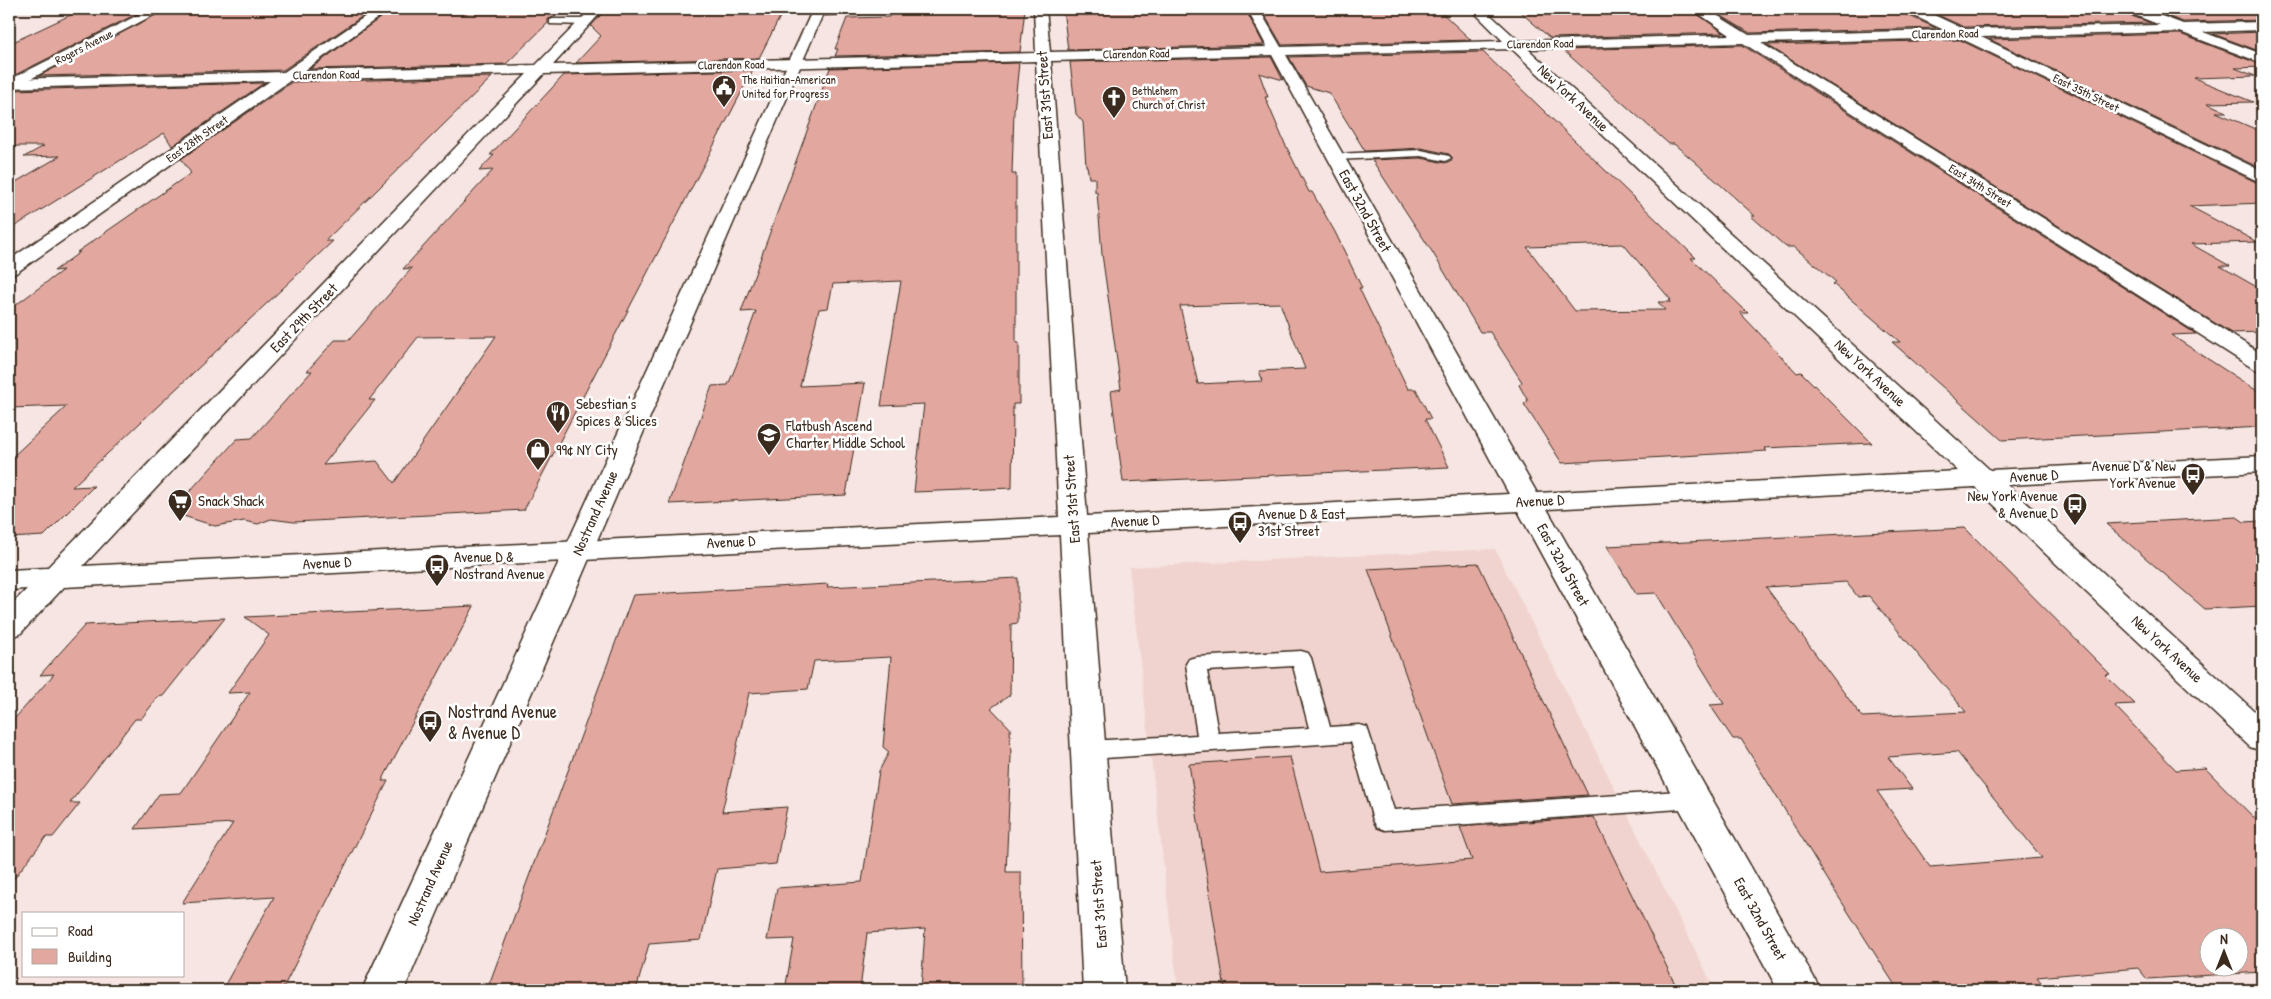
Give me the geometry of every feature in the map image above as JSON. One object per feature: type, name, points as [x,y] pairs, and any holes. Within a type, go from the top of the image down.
[{"type":"street","name":"Rogers Avenue","points":[[10,84],[159,9]]},
{"type":"street","name":"East 28th Street","points":[[9,269],[384,9]]},
{"type":"street","name":"East 31st Street","points":[[1040,9],[1104,990]]},
{"type":"street","name":"East 32nd Street","points":[[1253,9],[1800,990]]},
{"type":"street","name":"New York Avenue","points":[[1478,9],[2262,738]]},
{"type":"street","name":"East 34th Street","points":[[1698,9],[2262,364]]},
{"type":"street","name":"East 35th Street","points":[[1911,9],[2262,178]]},
{"type":"street","points":[[2132,9],[2262,59]]},
{"type":"street","name":"Nostrand Avenue","points":[[383,990],[818,11]]},
{"type":"street","name":"East 29th Street","points":[[9,626],[592,15]]},
{"type":"street","name":"Clarendon Road","points":[[10,84],[2262,26]]},
{"type":"street","name":"Avenue D","points":[[9,580],[2262,464]]},
{"type":"lane","points":[[818,11],[859,12],[868,9]]},
{"type":"lane","points":[[553,22],[592,15]]},
{"type":"lane","points":[[1335,157],[1421,153],[1444,158]]},
{"type":"lane","points":[[1209,742],[1196,664],[1301,658],[1322,736]]},
{"type":"lane","points":[[1089,750],[1359,734],[1385,820],[1694,799]]},
{"type":"shaded area","points":[[1495,549],[1715,990],[1178,990],[1129,567]]},
{"type":"building","points":[[146,9],[9,77],[9,44],[79,11]]},
{"type":"building","points":[[167,9],[373,9],[283,70],[39,76]]},
{"type":"building","points":[[392,9],[562,9],[554,17],[548,19],[548,23],[506,64],[310,69]]},
{"type":"building","points":[[606,9],[784,9],[759,58],[576,63],[601,36],[591,26]]},
{"type":"building","points":[[891,9],[1025,9],[1020,52],[835,56],[838,49],[835,49],[847,18],[889,17]]},
{"type":"building","points":[[1063,9],[1245,9],[1264,45],[1068,50]]},
{"type":"building","points":[[1261,9],[1438,9],[1471,40],[1282,45]]},
{"type":"building","points":[[1517,9],[1690,9],[1724,33],[1550,38]]},
{"type":"building","points":[[1710,9],[1800,11],[1903,9],[1905,14],[1936,28],[1750,33]]},
{"type":"building","points":[[1925,9],[2124,9],[2126,14],[2151,23],[1964,27]]},
{"type":"building","points":[[2148,9],[2262,9],[2262,20],[2183,22]]},
{"type":"building","points":[[2262,32],[2262,52],[2213,34]]},
{"type":"building","points":[[2180,34],[2262,65],[2262,67],[2235,68],[2255,76],[2194,78],[2253,102],[2207,103],[2227,112],[2216,112],[2262,132],[2262,169],[1989,39]]},
{"type":"building","points":[[1960,40],[2262,185],[2262,203],[2189,206],[2257,242],[2191,244],[2230,266],[2220,266],[2262,290],[2262,332],[2231,333],[1767,45]]},
{"type":"building","points":[[1742,45],[2196,334],[2171,335],[2262,394],[2262,427],[2002,440],[1892,342],[1900,342],[1833,284],[1836,282],[1794,247],[1786,247],[1694,161],[1674,144],[1669,144],[1563,50]]},
{"type":"building","points":[[1483,52],[1696,258],[1691,258],[1748,313],[1740,313],[1797,373],[1801,372],[1872,443],[1764,448],[1767,451],[1562,463],[1524,404],[1528,401],[1519,385],[1522,382],[1490,332],[1480,332],[1433,253],[1372,160],[1421,158],[1445,163],[1452,160],[1452,157],[1449,154],[1421,148],[1365,151],[1329,93],[1306,86],[1289,57]],"holes":[[[1624,245],[1671,300],[1669,300],[1671,302],[1658,302],[1665,310],[1575,311],[1527,247]]]},
{"type":"building","points":[[1271,57],[1283,80],[1259,73],[1268,97],[1265,97],[1285,144],[1309,192],[1312,192],[1335,232],[1362,288],[1359,288],[1408,389],[1416,389],[1431,419],[1425,419],[1449,467],[1123,482],[1111,391],[1121,389],[1102,254],[1097,192],[1095,192],[1095,178],[1089,178],[1086,166],[1083,122],[1076,114],[1070,62]],"holes":[[[1280,303],[1305,369],[1259,371],[1263,381],[1198,384],[1180,306]]]},
{"type":"building","points":[[1019,63],[1014,111],[1012,174],[1016,174],[1016,343],[1019,343],[1019,404],[1013,404],[1012,488],[914,492],[924,404],[881,406],[901,281],[833,284],[828,308],[819,309],[800,386],[865,383],[846,495],[669,504],[712,386],[728,385],[736,366],[756,311],[741,312],[830,68]]},
{"type":"building","points":[[753,70],[524,510],[294,522],[271,519],[258,524],[244,521],[215,526],[171,512],[237,439],[252,438],[312,371],[307,371],[335,340],[349,340],[412,268],[403,269],[493,170],[479,171],[494,155],[490,155],[564,75]],"holes":[[[496,336],[394,483],[377,461],[323,465],[375,400],[369,400],[418,337]]]},
{"type":"building","points":[[492,77],[325,241],[333,241],[72,487],[94,486],[44,536],[9,538],[9,460],[67,406],[9,408],[9,310],[63,270],[54,271],[80,252],[77,252],[191,173],[181,159],[292,82]]},
{"type":"building","points":[[264,83],[172,146],[164,133],[9,230],[9,186],[60,156],[24,157],[44,146],[9,146],[9,92],[14,90]]},
{"type":"building","points":[[2237,517],[2244,522],[2262,521],[2262,606],[2205,609],[2106,524]]},
{"type":"building","points":[[1965,528],[2110,674],[2105,675],[2135,704],[2114,705],[2176,770],[2205,768],[2262,826],[2262,972],[2248,973],[2248,926],[2198,926],[2198,976],[2147,979],[2138,968],[2037,977],[2047,990],[1898,990],[1741,739],[1733,739],[1710,705],[1724,704],[1656,593],[1636,594],[1607,546]],"holes":[[[1846,582],[1858,597],[1869,596],[1966,712],[1862,717],[1766,587]],[[1957,752],[2042,858],[1930,867],[1877,791],[1912,789],[1888,757]]]},
{"type":"building","points":[[1478,563],[1588,795],[1452,804],[1368,569]]},
{"type":"building","points":[[1018,578],[1018,623],[1011,624],[1010,695],[991,708],[1010,728],[1011,756],[1006,872],[1021,872],[1022,990],[921,990],[925,929],[867,933],[860,990],[785,990],[794,939],[767,940],[777,888],[862,882],[879,771],[889,752],[883,747],[891,657],[814,661],[808,689],[749,693],[722,812],[787,807],[776,864],[717,869],[701,940],[649,944],[636,990],[487,990],[633,595],[828,584],[827,587]]},
{"type":"building","points":[[474,606],[382,781],[388,781],[282,990],[222,990],[274,897],[182,903],[233,823],[135,829],[159,794],[181,793],[250,692],[228,693],[269,635],[245,617]]},
{"type":"building","points":[[225,618],[163,696],[158,697],[141,719],[135,719],[70,803],[80,803],[53,837],[46,837],[9,885],[9,725],[54,674],[40,675],[85,625]]},
{"type":"building","points":[[1290,757],[1319,872],[1472,860],[1460,827],[1594,817],[1678,990],[1225,990],[1189,764]]},
{"type":"place","name":"The Haitian-American United for Progress","points":[[724,108]]},
{"type":"place","name":"Bethlehem Church of Christ","points":[[1114,119]]},
{"type":"place","name":"Sebestian's Spices & Slices","points":[[558,434]]},
{"type":"place","name":"Flatbush Ascend Charter Middle School","points":[[769,456]]},
{"type":"place","name":"99¢ NY City","points":[[538,471]]},
{"type":"place","name":"Avenue D & New York Avenue","points":[[2193,496]]},
{"type":"place","name":"Snack Shack","points":[[180,522]]},
{"type":"place","name":"New York Avenue & Avenue D","points":[[2075,526]]},
{"type":"place","name":"Avenue D & East 31st Street","points":[[1240,544]]},
{"type":"place","name":"Avenue D & Nostrand Avenue","points":[[437,587]]},
{"type":"place","name":"Nostrand Avenue & Avenue D","points":[[430,743]]}]
